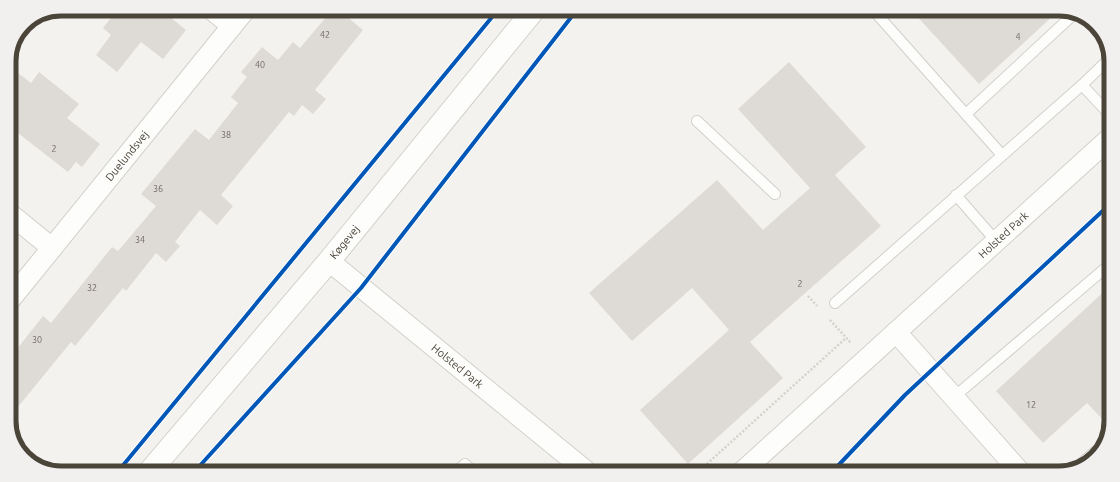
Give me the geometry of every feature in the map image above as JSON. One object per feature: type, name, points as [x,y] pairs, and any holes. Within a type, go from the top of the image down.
[{"type":"street","points":[[220,16],[232,26]]},
{"type":"street","name":"Duelundsvej","points":[[16,292],[240,16]]},
{"type":"street","name":"Køgevej","points":[[154,466],[329,262],[529,16]]},
{"type":"street","name":"Holsted Park","points":[[749,466],[1104,143]]},
{"type":"street","points":[[16,219],[52,248]]},
{"type":"street","name":"Holsted Park","points":[[329,262],[580,466]]},
{"type":"street","points":[[896,332],[954,397],[1008,466]]},
{"type":"lane","points":[[879,16],[1002,155]]},
{"type":"lane","points":[[966,114],[1070,18]]},
{"type":"lane","points":[[835,303],[1082,85],[1104,63]]},
{"type":"lane","points":[[1082,85],[1104,109]]},
{"type":"lane","points":[[697,121],[775,194]]},
{"type":"lane","points":[[956,195],[996,241]]},
{"type":"lane","points":[[954,397],[1104,269]]},
{"type":"path","points":[[808,296],[818,307]]},
{"type":"path","points":[[828,317],[866,359]]},
{"type":"path","points":[[705,466],[846,338]]},
{"type":"building","points":[[112,16],[169,16],[186,30],[163,59],[141,42],[117,72],[96,55],[111,35],[103,28]]},
{"type":"building","points":[[327,16],[346,16],[363,30],[315,90],[326,99],[313,114],[302,105],[294,116],[289,112],[221,195],[233,206],[217,225],[200,210],[175,242],[180,246],[166,262],[156,253],[126,291],[123,288],[75,346],[71,342],[16,409],[16,350],[43,316],[51,323],[112,247],[118,251],[156,206],[141,194],[195,129],[209,140],[238,103],[231,97],[247,77],[241,72],[262,47],[278,60],[293,42],[300,48]]},
{"type":"building","points":[[917,16],[1053,16],[979,84]]},
{"type":"building","points":[[789,62],[866,147],[835,175],[881,226],[750,342],[783,378],[688,464],[640,410],[729,330],[692,288],[632,341],[589,293],[717,180],[763,230],[810,188],[738,109]]},
{"type":"building","points":[[16,71],[31,83],[39,72],[79,104],[67,118],[100,144],[82,167],[76,162],[68,172],[16,131]]},
{"type":"building","points":[[1104,292],[1104,421],[1087,403],[1043,443],[996,391]]},
{"type":"cycle path","points":[[122,466],[493,16]]},
{"type":"cycle path","points":[[200,466],[361,288],[572,16]]},
{"type":"cycle path","points":[[838,466],[905,395],[1104,210]]}]
